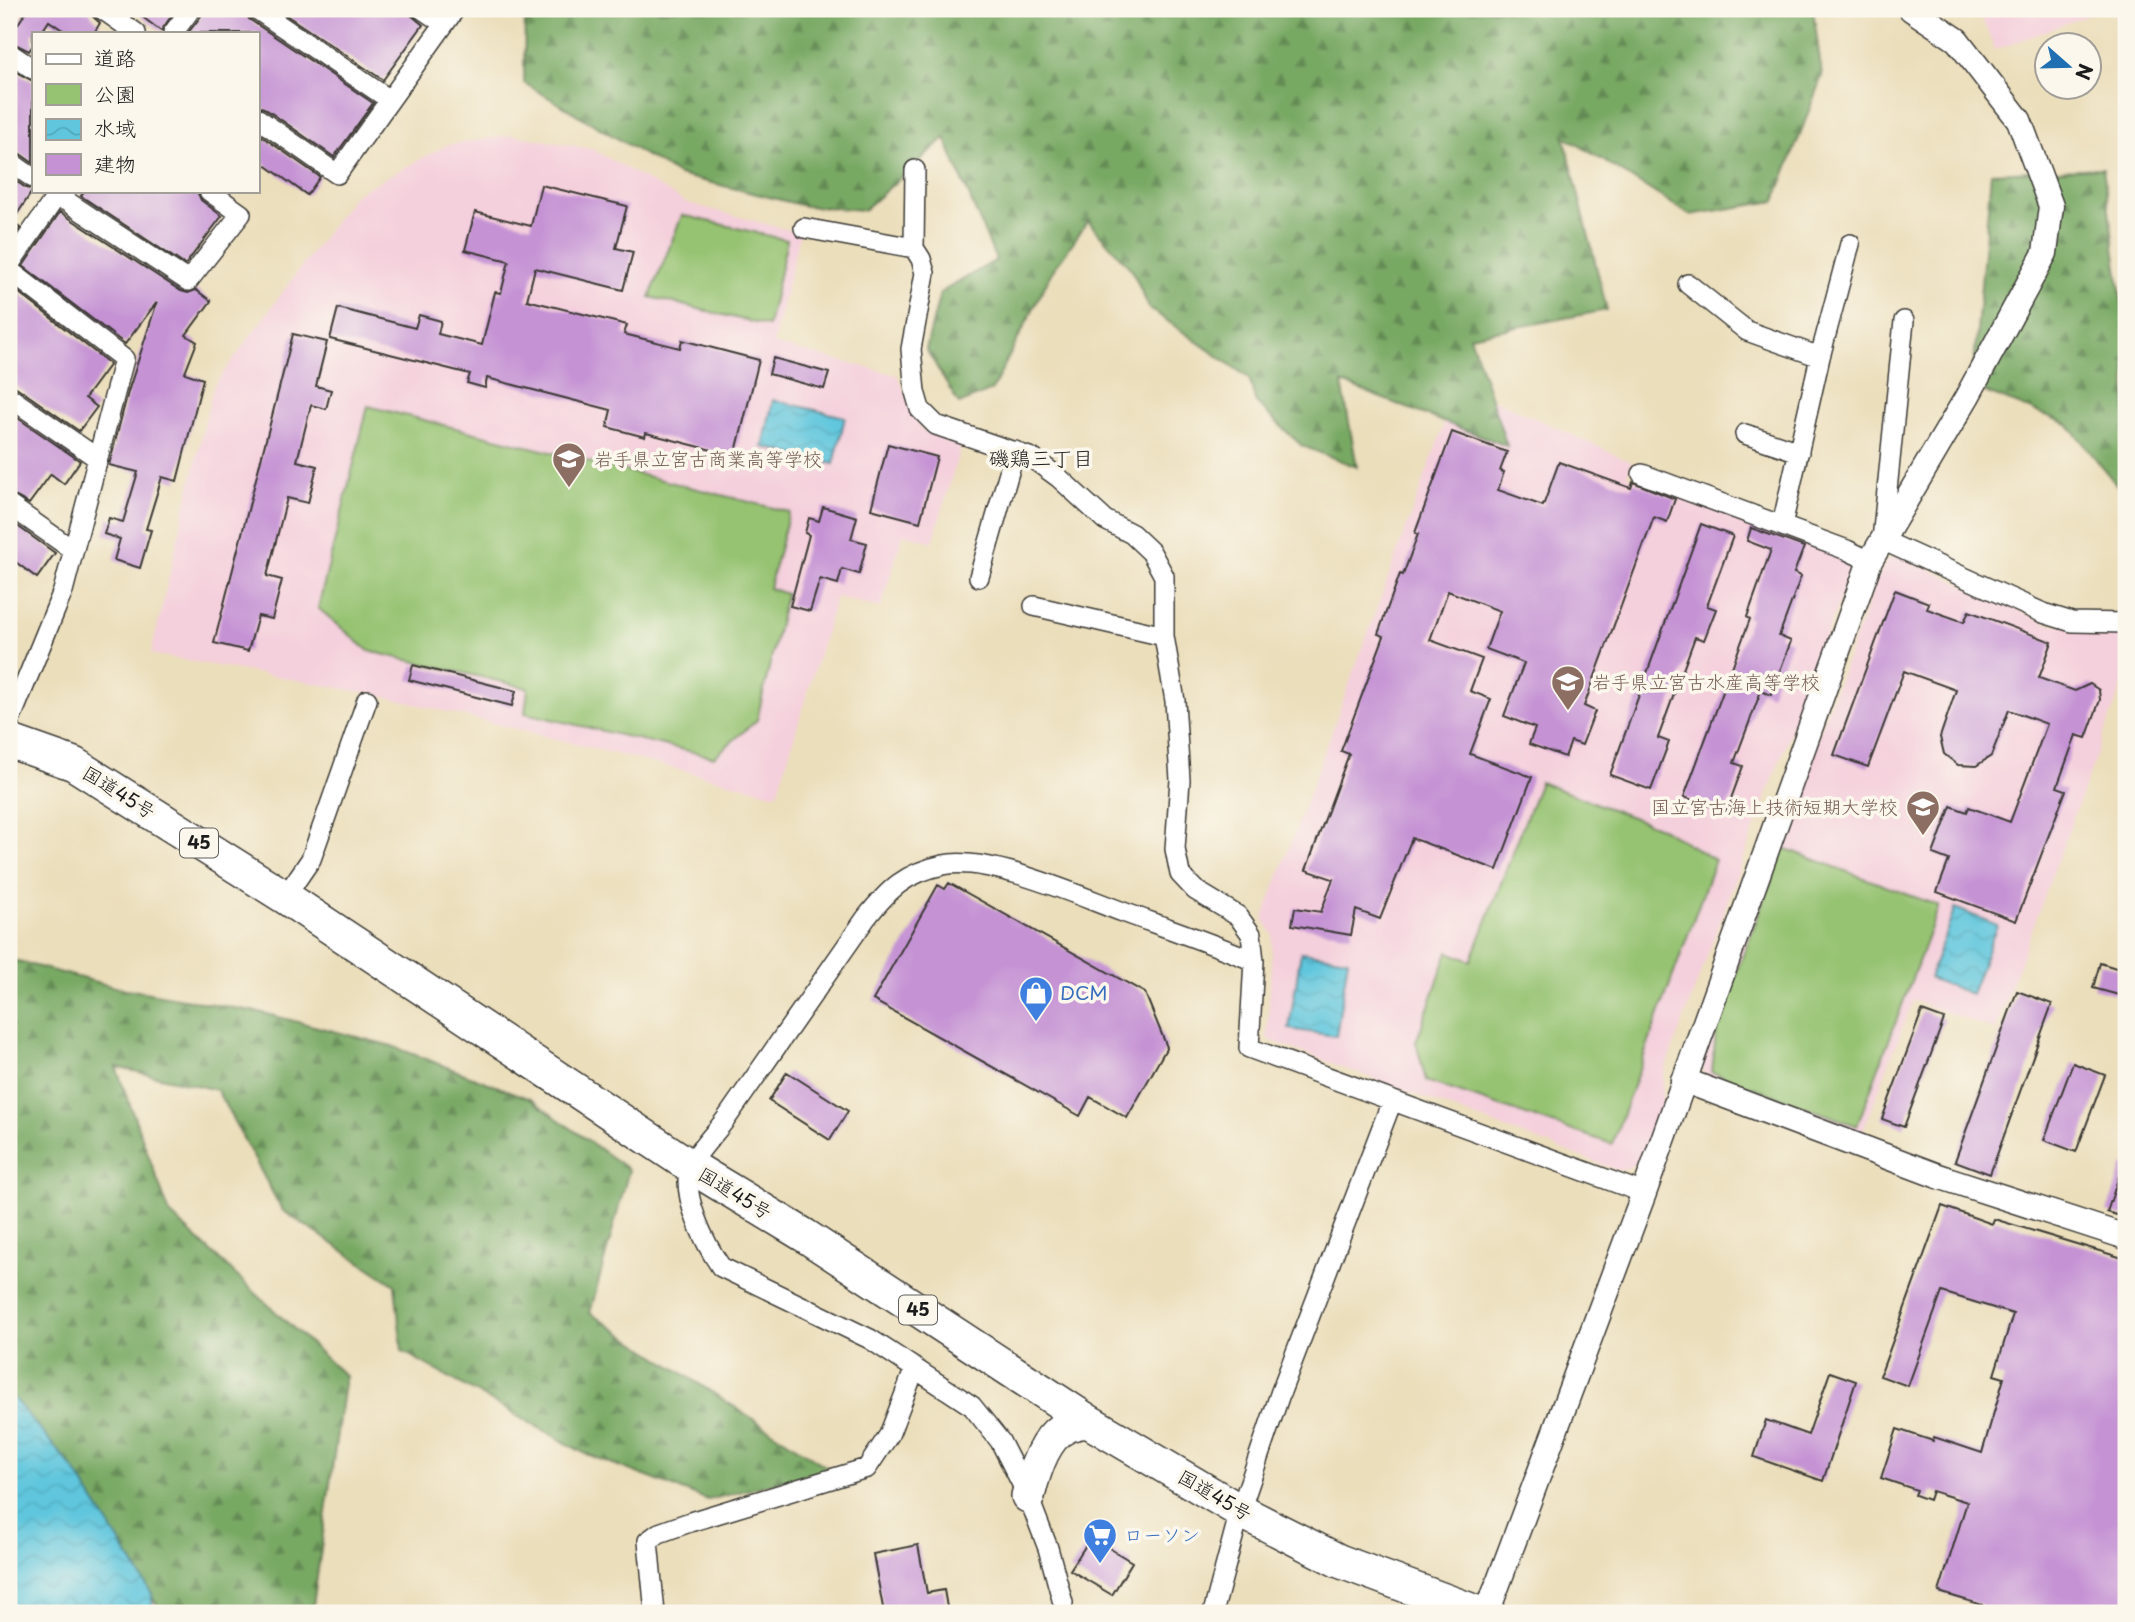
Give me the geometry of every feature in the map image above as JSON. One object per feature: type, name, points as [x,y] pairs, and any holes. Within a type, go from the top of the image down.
[{"type":"highway","name":"国道45号","points":[[9,741],[74,764],[285,897],[690,1166],[804,1235],[1088,1421],[1240,1511],[1339,1561],[1479,1613]]},
{"type":"highway","points":[[1028,1496],[1035,1468],[1048,1445],[1065,1426],[1088,1421]]},
{"type":"street","points":[[102,9],[135,32]]},
{"type":"street","points":[[174,32],[191,9]]},
{"type":"street","points":[[256,9],[390,100]]},
{"type":"street","points":[[259,119],[337,174],[449,17],[422,9]]},
{"type":"street","points":[[1487,1613],[1644,1193],[1876,550],[1967,397],[2045,253],[2051,206],[2019,120],[1957,40],[1911,9]]},
{"type":"street","points":[[9,53],[32,68]]},
{"type":"street","points":[[9,161],[32,177]]},
{"type":"street","points":[[915,170],[914,248],[925,273],[911,349],[915,392],[920,410],[936,425],[1032,458],[1058,477],[1105,520],[1132,534],[1151,552],[1164,576],[1164,636],[1175,701],[1180,780],[1175,849],[1180,874],[1195,890],[1237,916],[1251,934],[1254,961],[1249,1048],[1644,1193]]},
{"type":"street","points":[[9,723],[63,591],[124,359],[9,267],[56,192],[188,281],[241,214],[210,192]]},
{"type":"street","points":[[804,228],[914,248]]},
{"type":"street","points":[[1782,525],[1820,357],[1850,244]]},
{"type":"street","points":[[1688,284],[1746,331],[1820,357]]},
{"type":"street","points":[[1876,550],[1904,321]]},
{"type":"street","points":[[9,397],[97,458]]},
{"type":"street","points":[[1745,434],[1799,452]]},
{"type":"street","points":[[979,577],[1015,451]]},
{"type":"street","points":[[1642,474],[1782,525],[1876,550],[2072,622],[2126,623]]},
{"type":"street","points":[[9,505],[73,550]]},
{"type":"street","points":[[1034,606],[1164,636]]},
{"type":"street","points":[[285,897],[311,859],[367,700]]},
{"type":"street","points":[[1063,1602],[1048,1548],[1028,1496],[1000,1441],[972,1406],[870,1339],[721,1267],[705,1245],[698,1227],[692,1202],[690,1166],[717,1132],[866,918],[885,894],[912,873],[946,864],[986,866],[1039,881],[1254,961]]},
{"type":"street","points":[[1683,1080],[1938,1176],[2126,1237]]},
{"type":"street","points":[[1213,1613],[1240,1511],[1280,1394],[1392,1101]]},
{"type":"street","points":[[655,1613],[648,1541],[659,1533],[690,1521],[867,1468],[889,1435],[915,1368]]},
{"type":"shaded area","points":[[1978,9],[2104,9],[2043,32],[2034,32],[2034,35],[1995,50]]},
{"type":"shaded area","name":"岩手県立宮古商業高等学校","points":[[513,135],[592,149],[687,203],[800,233],[773,344],[897,375],[921,429],[961,445],[933,542],[903,534],[881,608],[836,597],[777,794],[379,695],[151,654],[213,387],[355,194],[447,145]]},
{"type":"shaded area","name":"岩手県立宮古水産高等学校","points":[[1459,384],[1632,462],[1627,476],[1842,554],[1852,566],[1663,1075],[1662,1114],[1647,1159],[1619,1171],[1267,1039],[1273,934],[1263,919]]},
{"type":"shaded area","name":"国立宮古海上技術短期大学校","points":[[1898,555],[2048,624],[2126,629],[2126,674],[1995,1030],[1913,1000],[1861,1136],[1707,1080],[1701,1064],[1716,1008],[1878,576],[1887,561]]},
{"type":"green space","points":[[525,9],[1813,9],[1822,76],[1775,201],[1690,215],[1564,136],[1607,310],[1470,336],[1507,446],[1342,383],[1357,467],[1302,446],[1256,403],[1249,378],[1149,308],[1132,270],[1088,221],[1052,272],[992,390],[959,404],[926,349],[940,293],[996,260],[945,138],[864,210],[805,206],[679,175],[524,83]]},
{"type":"green space","points":[[2103,168],[2126,318],[2126,497],[2068,424],[1972,387],[1991,173]]},
{"type":"green space","points":[[682,215],[787,240],[768,326],[650,297]]},
{"type":"green space","points":[[368,406],[789,512],[769,588],[786,594],[757,720],[714,757],[525,713],[528,688],[369,651],[318,608]]},
{"type":"green space","points":[[1540,782],[1663,829],[1715,860],[1612,1144],[1426,1081],[1416,1042],[1448,952],[1471,961]]},
{"type":"green space","points":[[1784,848],[1939,906],[1857,1126],[1712,1072],[1717,1023]]},
{"type":"green space","points":[[9,959],[115,987],[263,1013],[392,1046],[530,1099],[629,1170],[590,1313],[830,1469],[708,1500],[584,1453],[402,1351],[395,1285],[282,1210],[217,1090],[116,1067],[170,1214],[345,1376],[312,1613],[162,1613],[90,1498],[9,1406]]},
{"type":"water","points":[[773,400],[845,417],[834,464],[763,447]]},
{"type":"water","points":[[1955,908],[1997,925],[1971,994],[1929,978]]},
{"type":"water","points":[[1301,952],[1348,959],[1336,1036],[1289,1029]]},
{"type":"water","points":[[9,1393],[76,1472],[152,1594],[153,1613],[9,1613]]},
{"type":"building","points":[[28,9],[90,9],[91,15],[100,23],[95,32],[66,32],[49,21],[42,32],[32,32],[32,46],[29,51],[9,41]]},
{"type":"building","points":[[132,9],[176,9],[161,31]]},
{"type":"building","points":[[203,9],[244,9],[249,19],[373,103],[334,157],[259,107],[259,32],[189,32]]},
{"type":"building","points":[[277,9],[410,9],[411,15],[423,25],[383,80]]},
{"type":"building","points":[[9,68],[32,80],[32,162],[9,149]]},
{"type":"building","points":[[259,134],[320,177],[307,195],[259,160]]},
{"type":"building","points":[[9,176],[32,192],[12,222],[20,228],[9,244]]},
{"type":"building","points":[[541,185],[627,206],[616,248],[633,252],[623,290],[535,268],[527,300],[627,325],[624,334],[680,348],[682,340],[759,360],[735,456],[646,433],[645,437],[607,427],[611,410],[487,378],[485,388],[467,383],[470,374],[330,339],[338,308],[415,328],[419,315],[441,321],[438,334],[482,345],[495,292],[501,293],[509,261],[465,250],[475,212],[531,226]]},
{"type":"building","points":[[83,192],[197,192],[201,200],[222,216],[185,265],[81,196]]},
{"type":"building","points":[[60,212],[181,291],[188,293],[196,290],[211,301],[186,335],[197,342],[185,373],[203,379],[177,481],[162,477],[146,529],[151,530],[140,568],[114,560],[120,539],[104,534],[109,518],[123,522],[138,472],[109,465],[128,392],[157,302],[125,344],[23,266]]},
{"type":"building","points":[[9,285],[110,364],[85,398],[97,407],[79,431],[16,387],[9,385]]},
{"type":"building","points":[[293,334],[327,342],[316,386],[331,390],[326,409],[311,405],[297,461],[317,466],[308,503],[287,498],[267,576],[282,580],[272,619],[258,616],[248,651],[214,643]]},
{"type":"building","points":[[773,358],[829,373],[824,389],[769,374]]},
{"type":"building","points":[[9,412],[80,461],[64,484],[51,474],[29,504],[9,493]]},
{"type":"building","points":[[1452,432],[1507,452],[1500,471],[1504,472],[1498,490],[1543,506],[1559,462],[1631,488],[1633,482],[1675,499],[1667,522],[1654,517],[1584,706],[1595,711],[1582,745],[1571,741],[1565,757],[1529,744],[1535,728],[1504,716],[1524,663],[1486,649],[1500,611],[1448,591],[1430,640],[1482,659],[1470,691],[1491,699],[1470,754],[1532,777],[1497,870],[1412,838],[1380,919],[1356,910],[1351,935],[1292,925],[1295,908],[1321,912],[1333,879],[1306,870],[1349,754],[1341,751],[1384,636],[1378,634],[1400,574],[1403,575],[1418,534],[1415,533]]},
{"type":"building","points":[[888,444],[937,457],[920,522],[871,509]]},
{"type":"building","points":[[823,507],[857,517],[851,539],[867,543],[859,574],[842,569],[838,584],[820,579],[810,611],[790,606],[809,535],[805,533],[809,518],[819,521]]},
{"type":"building","points":[[9,520],[55,553],[37,578],[9,557]]},
{"type":"building","points":[[1701,524],[1733,536],[1707,606],[1716,609],[1704,640],[1695,637],[1658,738],[1669,742],[1651,790],[1610,775]]},
{"type":"building","points":[[1751,528],[1804,547],[1794,573],[1801,576],[1779,636],[1791,641],[1771,695],[1761,691],[1734,763],[1743,766],[1726,812],[1684,797],[1750,619],[1747,617],[1771,550],[1747,541]]},
{"type":"building","points":[[1895,590],[1929,603],[1927,609],[1964,622],[1969,611],[2052,642],[2039,678],[2075,691],[2090,684],[2099,690],[2100,700],[2086,738],[2076,735],[2057,787],[2066,790],[2016,921],[1937,892],[1949,860],[1933,854],[1951,806],[1967,812],[1969,807],[2010,822],[2047,724],[2009,710],[1991,756],[1976,766],[1958,765],[1944,754],[1940,737],[1956,690],[1904,671],[1868,767],[1834,755]]},
{"type":"building","points":[[413,665],[516,691],[512,706],[409,680]]},
{"type":"building","name":"DCM","points":[[949,883],[1145,993],[1167,1047],[1127,1118],[1090,1097],[1080,1116],[873,1000],[938,885],[945,889]]},
{"type":"building","points":[[2100,963],[2126,971],[2126,997],[2093,988]]},
{"type":"building","points":[[2017,991],[2052,1004],[1990,1174],[1955,1161]]},
{"type":"building","points":[[1922,1011],[1944,1019],[1904,1127],[1882,1119]]},
{"type":"building","points":[[2073,1063],[2105,1075],[2076,1152],[2044,1140]]},
{"type":"building","points":[[787,1072],[848,1111],[830,1140],[769,1101]]},
{"type":"building","points":[[2123,1164],[2126,1165],[2126,1218],[2107,1212]]},
{"type":"building","points":[[1942,1206],[1992,1224],[1994,1219],[2126,1259],[2126,1613],[1979,1613],[1982,1605],[1939,1592],[1967,1502],[1932,1491],[1929,1500],[1915,1495],[1917,1490],[1881,1478],[1897,1429],[1933,1441],[1934,1437],[1982,1453],[2004,1378],[1994,1375],[2013,1314],[1942,1292],[1908,1386],[1880,1376]]},
{"type":"building","points":[[1830,1372],[1856,1381],[1823,1481],[1754,1457],[1766,1420],[1808,1435]]},
{"type":"building","points":[[1091,1537],[1132,1562],[1112,1595],[1070,1570]]},
{"type":"building","points":[[918,1545],[927,1593],[944,1590],[948,1613],[884,1613],[873,1554]]},
{"type":"place","name":"岩手県立宮古商業高等学校","points":[[569,489]]},
{"type":"place","name":"岩手県立宮古水産高等学校","points":[[1568,712]]},
{"type":"place","name":"国立宮古海上技術短期大学校","points":[[1923,837]]},
{"type":"place","name":"DCM","points":[[1036,1023]]},
{"type":"place","name":"ローソン","points":[[1100,1565]]},
{"type":"district","name":"磯鶏三丁目","points":[[1041,459]]}]
